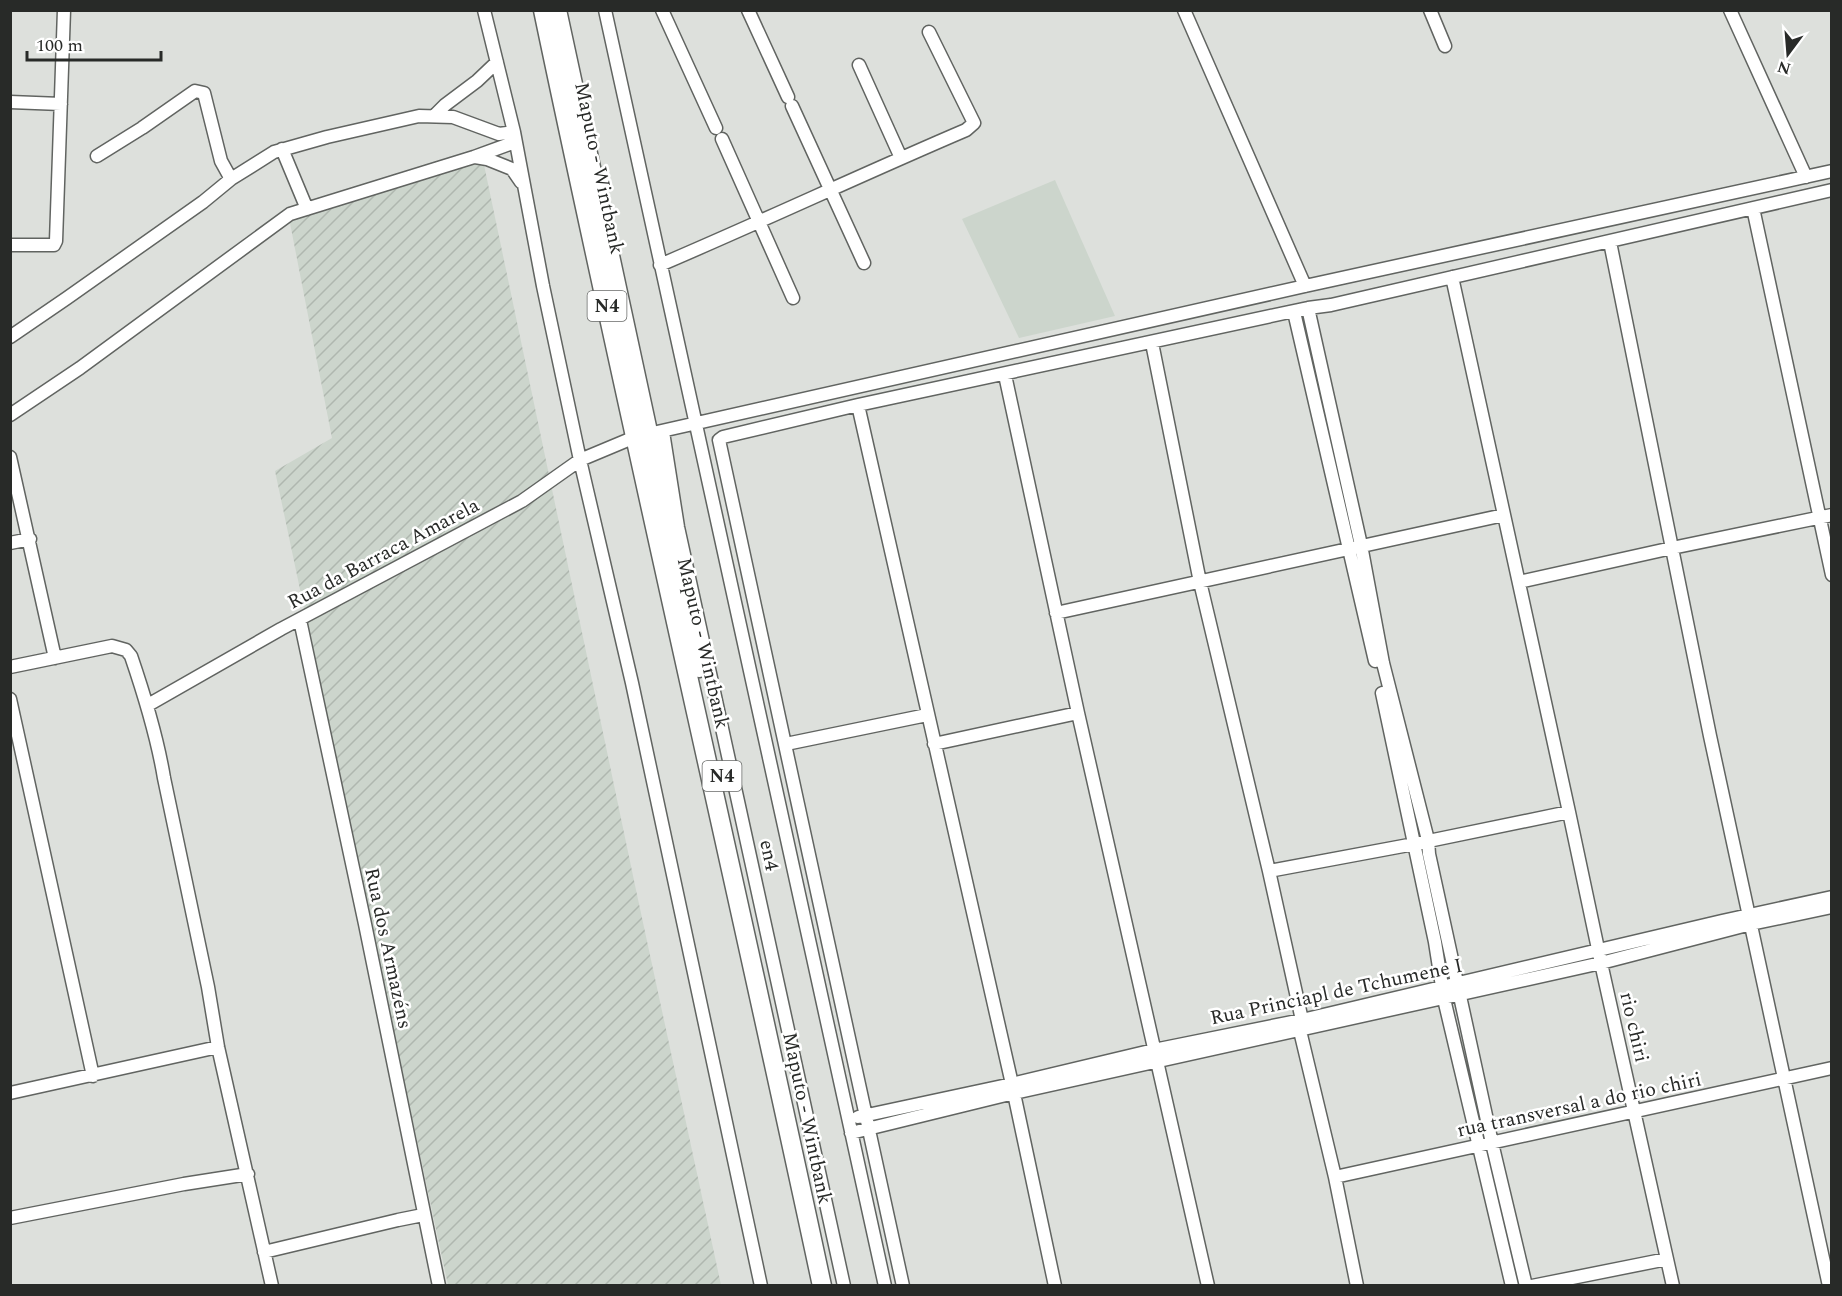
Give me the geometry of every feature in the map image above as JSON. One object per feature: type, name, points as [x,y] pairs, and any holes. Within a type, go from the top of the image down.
[{"type":"highway","name":"Maputo - Wintbank","points":[[543,10],[648,434],[822,1286]]},
{"type":"highway","name":"Maputo - Wintbank","points":[[557,10],[832,1286]]},
{"type":"street","points":[[10,245],[54,245],[56,241],[64,10]]},
{"type":"street","points":[[484,10],[514,137],[580,460],[632,683],[761,1286]]},
{"type":"street","points":[[605,10],[885,1286]]},
{"type":"street","points":[[662,10],[792,298]]},
{"type":"street","points":[[747,10],[864,263]]},
{"type":"street","points":[[1184,10],[1305,286]]},
{"type":"street","points":[[1430,10],[1445,46]]},
{"type":"street","points":[[1730,10],[1806,177]]},
{"type":"street","points":[[660,265],[760,223],[966,130],[974,123],[929,32]]},
{"type":"street","points":[[435,115],[497,62]]},
{"type":"street","points":[[859,65],[901,158]]},
{"type":"street","points":[[97,156],[195,91],[200,91],[204,93],[221,161],[231,179]]},
{"type":"street","points":[[10,102],[61,104]]},
{"type":"street","points":[[10,337],[203,202],[231,179],[266,156],[282,149],[364,128],[419,116],[435,115],[453,117],[499,134],[514,137]]},
{"type":"street","points":[[10,416],[80,368],[290,214],[474,157],[514,137]]},
{"type":"street","points":[[282,149],[307,209]]},
{"type":"street","points":[[474,157],[487,159],[512,169],[525,188]]},
{"type":"street","name":"Rua da Barraca Amarela","points":[[148,705],[300,620],[522,501],[580,460],[648,434],[1305,286],[1832,171]]},
{"type":"street","points":[[903,1286],[719,440],[723,437],[858,405],[1308,308],[1331,306],[1832,190]]},
{"type":"street","points":[[1753,208],[1826,516],[1832,574]]},
{"type":"street","points":[[1610,242],[1750,920],[1829,1286]]},
{"type":"street","name":"rio chiri","points":[[1452,277],[1599,957],[1673,1286]]},
{"type":"street","points":[[1308,308],[1435,942],[1443,993],[1512,1286]]},
{"type":"street","points":[[1294,312],[1428,840],[1458,990],[1526,1286]]},
{"type":"street","points":[[1152,343],[1200,582],[1269,871],[1302,1025],[1301,1035],[1335,1177],[1357,1286]]},
{"type":"street","points":[[1005,375],[1077,713],[1208,1286]]},
{"type":"street","points":[[858,405],[1013,1088],[1055,1286]]},
{"type":"street","name":"en4","points":[[648,434],[678,527],[844,1286]]},
{"type":"street","points":[[10,457],[55,658]]},
{"type":"street","points":[[1056,613],[1504,515]]},
{"type":"street","points":[[1519,582],[1826,516]]},
{"type":"street","points":[[10,543],[30,539]]},
{"type":"street","name":"Rua dos Armazéns","points":[[300,620],[439,1286]]},
{"type":"street","points":[[10,667],[112,646],[119,646],[131,656],[159,745],[218,1047],[248,1174],[270,1285]]},
{"type":"street","points":[[10,699],[93,1076]]},
{"type":"street","points":[[934,744],[1077,713]]},
{"type":"street","points":[[786,744],[927,715]]},
{"type":"street","points":[[1269,871],[1569,812]]},
{"type":"street","name":"Rua Princiapl de Tchumene I","points":[[848,1118],[1013,1088],[1458,990],[1750,920],[1832,897]]},
{"type":"street","name":"Rua Princiapl de Tchumene I","points":[[1750,920],[1832,907]]},
{"type":"street","points":[[10,1093],[218,1047]]},
{"type":"street","name":"rua transversal a do rio chiri","points":[[1335,1177],[1832,1068]]},
{"type":"street","name":"Rua Princiapl de Tchumene I","points":[[851,1133],[1013,1088]]},
{"type":"street","points":[[10,1218],[184,1184],[248,1174]]},
{"type":"street","points":[[264,1252],[423,1215]]},
{"type":"street","points":[[1532,1286],[1667,1259]]},
{"type":"shaded area","points":[[483,160],[721,1285],[448,1285],[377,954],[275,471],[332,438],[289,218]]},
{"type":"shaded area","points":[[1055,180],[1115,316],[1019,338],[962,219]]}]
